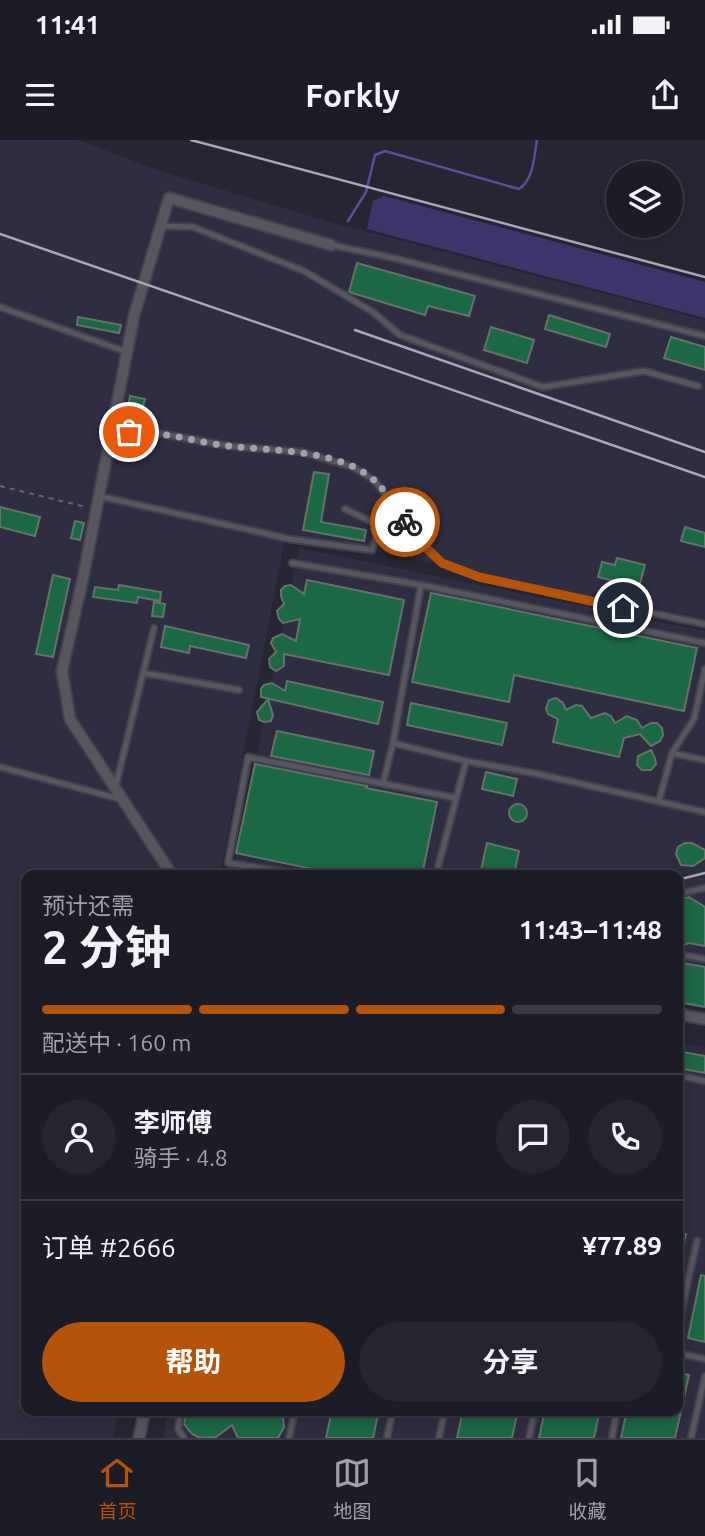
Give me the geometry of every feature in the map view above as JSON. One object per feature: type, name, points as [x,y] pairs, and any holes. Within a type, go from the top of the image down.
[{"type":"street","points":[[169,870],[70,719],[61,671],[97,510],[134,316],[169,198],[331,245]]},
{"type":"street","points":[[683,1015],[705,1019]]},
{"type":"street","points":[[139,1438],[144,1416]]},
{"type":"lane","points":[[161,226],[193,227],[304,271],[373,313],[400,335],[543,387],[644,371],[698,386]]},
{"type":"lane","points":[[331,245],[415,263],[705,336]]},
{"type":"lane","points":[[0,307],[127,352]]},
{"type":"lane","points":[[112,432],[146,431],[229,446],[302,452],[353,467],[375,481],[418,540],[442,563],[479,577],[705,624]]},
{"type":"lane","points":[[99,496],[290,539],[372,550],[380,526],[345,509]]},
{"type":"lane","points":[[292,563],[421,584],[705,643]]},
{"type":"lane","points":[[383,783],[393,743],[421,584]]},
{"type":"lane","points":[[115,788],[154,628]]},
{"type":"lane","points":[[659,801],[672,753],[694,719],[705,669]]},
{"type":"lane","points":[[144,673],[239,690]]},
{"type":"lane","points":[[393,743],[705,812]]},
{"type":"lane","points":[[672,753],[705,760]]},
{"type":"lane","points":[[273,870],[228,863],[248,757],[456,798]]},
{"type":"lane","points":[[437,870],[466,761]]},
{"type":"lane","points":[[0,767],[123,800]]},
{"type":"lane","points":[[683,893],[705,888]]},
{"type":"lane","points":[[683,955],[705,959]]},
{"type":"lane","points":[[683,1076],[705,1080]]},
{"type":"lane","points":[[683,1304],[697,1241]]},
{"type":"lane","points":[[683,1354],[705,1359]]},
{"type":"lane","points":[[691,1438],[705,1376]]},
{"type":"lane","points":[[180,1416],[178,1429],[184,1438]]},
{"type":"lane","points":[[289,1438],[294,1416]]},
{"type":"lane","points":[[387,1438],[392,1416]]},
{"type":"lane","points":[[439,1438],[444,1416]]},
{"type":"lane","points":[[528,1438],[534,1416]]},
{"type":"lane","points":[[612,1438],[616,1416]]},
{"type":"path","points":[[0,486],[97,510]]},
{"type":"shaded area","points":[[0,140],[78,140],[157,170],[333,223],[705,320],[705,619],[286,533],[221,870],[21,870],[21,1416],[117,1416],[113,1438],[0,1438]]},
{"type":"shaded area","points":[[384,196],[705,282],[705,318],[367,229],[373,201]]},
{"type":"shaded area","points":[[299,548],[705,631],[705,995],[683,990],[683,870],[233,870]]},
{"type":"shaded area","points":[[683,1043],[705,1048],[705,1438],[163,1438],[167,1416],[683,1416]]},
{"type":"building","points":[[357,263],[475,296],[469,316],[428,306],[425,315],[349,292]]},
{"type":"building","points":[[549,315],[610,334],[606,347],[545,329]]},
{"type":"building","points":[[78,317],[121,325],[119,333],[77,325]]},
{"type":"building","points":[[491,327],[534,340],[527,363],[484,350]]},
{"type":"building","points":[[671,337],[705,347],[705,370],[664,358]]},
{"type":"building","points":[[130,396],[145,399],[142,410],[128,407]]},
{"type":"building","points":[[314,472],[329,474],[321,522],[366,530],[364,541],[303,530]]},
{"type":"building","points":[[0,507],[40,517],[35,536],[0,527]]},
{"type":"building","points":[[75,521],[84,523],[80,540],[71,538]]},
{"type":"building","points":[[685,527],[705,533],[705,547],[681,541]]},
{"type":"building","points":[[617,558],[645,565],[639,587],[598,577],[602,562],[615,565]]},
{"type":"building","points":[[53,575],[70,579],[53,657],[36,654]]},
{"type":"building","points":[[307,580],[404,600],[389,675],[284,654],[284,666],[276,671],[270,667],[269,659],[276,652],[271,643],[273,638],[282,634],[296,641],[300,619],[283,623],[279,619],[277,611],[284,604],[281,590],[291,585],[304,594]]},
{"type":"building","points":[[119,585],[161,592],[160,601],[138,597],[137,603],[93,597],[95,587],[118,590]]},
{"type":"building","points":[[431,593],[697,648],[684,711],[514,675],[509,702],[412,682]]},
{"type":"building","points":[[154,602],[165,604],[163,617],[152,616]]},
{"type":"building","points":[[165,626],[249,645],[246,658],[190,646],[189,653],[161,647]]},
{"type":"building","points":[[287,681],[383,702],[378,724],[261,697],[264,685],[272,683],[285,691]]},
{"type":"building","points":[[556,698],[563,703],[566,710],[576,705],[582,706],[591,718],[605,713],[611,716],[615,723],[627,716],[637,720],[642,728],[657,723],[662,728],[663,735],[660,741],[651,746],[640,734],[624,738],[619,757],[553,742],[558,719],[548,714],[546,709],[549,700]]},
{"type":"building","points":[[268,699],[273,715],[271,721],[264,722],[259,720],[257,712]]},
{"type":"building","points":[[411,703],[507,723],[502,745],[407,725]]},
{"type":"building","points":[[277,731],[374,751],[369,775],[271,756]]},
{"type":"building","points":[[651,750],[656,764],[651,770],[642,770],[637,765],[638,756]]},
{"type":"building","points":[[255,764],[437,802],[423,870],[317,870],[236,853]]},
{"type":"building","points":[[486,772],[517,779],[513,796],[482,789]]},
{"type":"building","points":[[518,804],[524,807],[527,813],[524,819],[518,822],[512,819],[509,813],[512,807]]},
{"type":"building","points":[[487,843],[519,851],[515,870],[481,870]]},
{"type":"building","points":[[692,843],[705,850],[705,858],[693,866],[681,865],[676,854],[678,847]]},
{"type":"building","points":[[689,897],[705,907],[705,946],[689,943],[683,945],[683,898]]},
{"type":"building","points":[[683,963],[705,967],[705,1007],[683,1003]]},
{"type":"building","points":[[683,1052],[705,1056],[705,1073],[683,1069]]},
{"type":"building","points":[[701,1275],[705,1276],[705,1342],[688,1338]]},
{"type":"building","points":[[683,1374],[689,1375],[683,1402]]},
{"type":"building","points":[[185,1416],[283,1416],[284,1427],[278,1438],[238,1438],[232,1425],[216,1437],[200,1438],[192,1434],[184,1424]]},
{"type":"building","points":[[331,1416],[378,1416],[373,1438],[326,1438]]},
{"type":"building","points":[[462,1416],[517,1416],[512,1438],[457,1438]]},
{"type":"building","points":[[544,1416],[599,1416],[594,1438],[539,1438]]},
{"type":"building","points":[[626,1416],[680,1416],[675,1438],[621,1438]]},
{"type":"waterway","points":[[348,221],[366,192],[375,155],[385,151],[519,189],[528,179],[537,140]]},
{"type":"railway","points":[[191,140],[705,277]]},
{"type":"railway","points":[[0,234],[705,477]]},
{"type":"railway","points":[[355,330],[705,452]]},
{"type":"railway","points":[[683,878],[705,873]]},
{"type":"way so far","points":[[129,432],[146,431],[229,446],[302,452],[353,467],[375,481],[405,522]]},
{"type":"route","points":[[405,522],[418,540],[442,563],[479,577],[623,608]]}]
